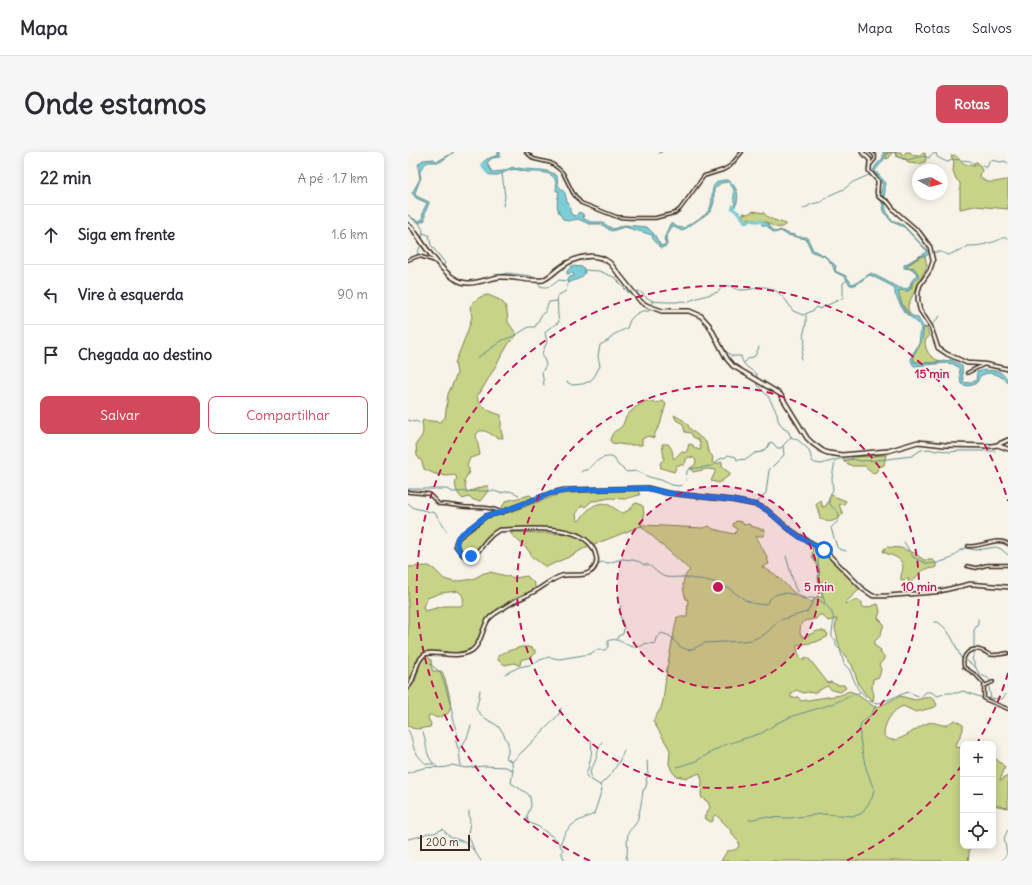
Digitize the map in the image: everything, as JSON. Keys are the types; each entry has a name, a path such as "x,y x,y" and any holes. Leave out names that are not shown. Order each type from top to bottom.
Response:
{"main road":[{"path":"408,225 413,229 437,262 454,278 471,284 501,277 543,280 570,262 585,257 601,257 610,263 641,302 662,311 689,311 701,316 709,325 727,359 733,366 780,394 809,440 818,448 828,453 842,455 888,451 918,442 945,445 997,445 1008,440"}],"street":[{"path":"526,152 534,159 551,164 559,169 563,173 573,194 581,203 615,216 637,218 655,218 675,213 683,205 704,176 723,170 730,166 742,152"},
{"path":"862,152 870,160 870,174 878,181 877,193 919,232 930,247 933,261 927,275 920,285 918,301 920,310 931,327 938,348 963,362 984,364 1008,369"},
{"path":"870,165 876,159 871,152"},
{"path":"408,260 419,256 437,262"},
{"path":"967,373 984,364"},
{"path":"997,445 1008,449"},
{"path":"408,687 413,680 419,661 423,655 430,653 455,655 470,652 476,645 489,619 506,606 557,577 585,574 594,569 596,555 589,542 578,535 556,530 499,530 486,541 474,555 465,556 459,551 456,544 459,536 484,517 502,512 551,493 573,490 648,488 668,493 731,500 757,505 768,511 793,532 824,550 864,590 873,596 932,592 970,584 1008,587"},
{"path":"408,492 429,494 439,504 451,504 466,507 488,507 502,512"},
{"path":"968,546 976,547 997,541 1002,541 1008,544"},
{"path":"966,566 976,568 987,565 1008,565"},
{"path":"985,685 976,675 964,667 963,660 965,655 972,650 980,650 991,655 1008,653"},
{"path":"985,685 993,682"},
{"path":"985,685 983,690 985,700 1008,710"}],"green space":[{"path":"892,152 889,158 886,159 886,153"},
{"path":"894,152 901,152 902,155 904,155 906,152 910,152 914,156 925,153 926,159 925,162 919,164 908,163 906,159 897,157"},
{"path":"954,155 963,163 968,165 975,166 973,164 977,162 982,170 980,176 986,181 993,182 1008,180 1008,209 975,206 960,209 960,183 956,179 953,171 954,162 951,156"},
{"path":"753,211 764,213 771,219 786,224 777,227 749,218 745,221 743,213 748,214"},
{"path":"923,255 925,256 927,266 908,305 910,314 903,306 898,291 907,291 912,287 912,282 919,277 914,268 905,267"},
{"path":"488,295 500,300 505,305 508,322 517,335 509,343 480,393 477,394 479,402 482,406 501,415 501,430 503,438 496,437 486,431 479,431 476,435 480,455 470,458 467,466 469,472 464,481 467,492 488,486 489,490 480,501 468,497 463,499 459,495 456,489 455,483 457,478 455,475 447,476 435,474 424,469 422,462 417,456 416,444 422,434 423,420 440,422 445,418 448,394 457,373 455,363 472,317 470,307 482,296"},
{"path":"924,327 927,328 929,336 925,341 927,351 933,358 940,361 932,363 914,362 913,355 920,344"},
{"path":"646,401 656,403 663,401 666,404 661,423 655,433 654,438 648,436 642,439 642,445 612,443 610,440 613,434 622,426 628,414"},
{"path":"674,415 683,420 690,429 706,442 708,451 713,457 712,462 716,464 722,462 722,467 731,474 719,483 711,481 716,470 707,469 693,472 690,468 695,465 696,461 694,458 689,457 686,459 684,465 677,465 674,472 661,468 660,463 664,459 662,444 668,444 672,450 674,459 682,451 684,453 687,451 689,444 693,445 694,448 701,449 699,440 693,437 691,433 685,432 683,424 676,420"},
{"path":"886,455 884,465 879,467 876,472 873,473 865,466 852,466 843,461 852,459 852,457"},
{"path":"616,490 638,491 640,495 625,499 610,498 592,501 585,507 582,505 576,514 577,520 579,521 589,509 597,504 601,503 611,506 623,513 637,503 643,506 644,517 641,526 593,545 584,537 575,533 507,528 495,533 478,551 469,556 464,554 459,548 461,537 487,518 510,512 560,494"},
{"path":"530,495 535,499 501,512 499,511 506,501"},
{"path":"831,495 846,501 844,504 839,505 843,514 838,519 826,521 820,518 816,504 820,500 822,507 826,506"},
{"path":"736,521 742,522 744,525 749,524 764,530 765,533 763,536 756,536 769,564 762,567 776,576 801,598 812,602 817,596 822,598 820,589 824,588 827,583 826,580 824,580 819,583 818,577 820,571 812,556 813,545 822,548 860,587 859,590 845,603 846,604 856,600 862,602 862,606 865,608 878,604 880,611 878,618 884,624 880,636 874,642 874,645 881,650 880,653 884,656 884,659 879,665 881,669 879,677 873,679 873,701 866,695 859,685 852,665 840,649 835,628 837,619 828,621 822,615 819,615 816,619 802,623 800,633 803,637 822,631 828,634 827,637 816,642 797,645 798,651 804,661 805,657 810,660 828,683 831,682 837,685 844,685 846,688 840,692 832,690 827,686 814,693 804,693 796,690 791,694 791,698 798,697 801,701 841,695 849,691 855,693 876,708 900,696 915,700 929,697 934,699 937,705 935,707 916,712 903,706 892,714 885,726 884,735 889,739 894,740 906,736 928,723 946,725 955,720 963,725 963,730 955,747 960,748 960,849 970,849 968,861 721,861 727,851 737,849 739,842 729,828 717,816 715,815 713,817 713,821 711,822 704,818 710,807 708,802 702,798 701,795 702,781 700,773 687,778 676,776 669,764 670,750 653,721 661,708 663,701 667,668 677,617 687,617 688,600 686,599 683,583 685,576 690,570 641,526 703,528 709,526 713,529 734,534 737,529 733,526"},
{"path":"510,533 572,534 582,538 590,545 571,556 546,567 532,557 529,551"},
{"path":"887,547 901,548 914,553 924,560 933,560 936,563 936,567 923,570 913,581 908,584 909,579 901,580 903,567 901,561 883,552"},
{"path":"429,566 444,579 454,582 473,579 484,573 490,572 515,578 527,576 534,583 536,590 508,606 491,618 474,649 457,655 425,652 418,661 416,673 408,686 408,567","holes":["458,591 462,594 463,598 461,606 444,606 425,611 423,607 427,598 441,593"]},
{"path":"521,647 529,647 535,650 534,655 521,660 520,665 514,663 505,665 498,660 498,656 500,654"},
{"path":"426,655 431,660 433,671 441,671 443,673 449,694 450,706 447,714 443,716 437,718 429,715 428,718 431,724 430,727 419,729 408,726 408,689 415,682 420,663"},
{"path":"996,759 1005,767 1000,780 1003,780 1004,777 1008,777 1008,808 996,806"}],"water":[{"path":"454,152 440,162 428,162 421,169 421,177 415,193 416,196 429,203 425,213 425,220 420,223 415,221 408,215 417,221 422,220 423,211 427,203 416,198 412,193 420,179 418,167 419,163 423,160 434,159 438,161"},
{"path":"498,152 500,152 500,157 492,158 487,163 492,172 503,171 513,167 516,169 543,170 553,173 557,176 558,185 565,193 572,215 576,216 579,212 583,214 584,219 591,222 601,222 613,229 624,225 647,227 654,234 661,246 666,244 664,239 670,224 684,228 700,218 682,231 672,226 666,238 667,244 666,246 661,248 653,239 652,235 625,227 611,231 601,224 589,224 578,219 568,221 563,219 560,215 557,202 559,191 556,191 555,180 549,174 527,172 515,169 501,174 491,175 487,173 482,163 487,159 498,155"},
{"path":"883,152 885,152 885,157 875,171 886,183 884,198 886,210 890,219 903,225 930,253 926,256 920,256 906,266 914,268 919,277 912,283 910,290 898,291 905,310 908,314 918,318 924,328 921,343 913,355 914,362 932,363 951,360 962,366 963,380 965,383 976,381 977,372 985,370 1000,372 1008,379 1008,383 998,375 987,373 979,377 979,380 975,384 967,386 961,384 959,368 953,364 947,363 914,366 911,361 912,355 919,344 921,328 918,323 904,312 892,286 870,275 856,285 850,285 845,277 835,272 832,264 824,256 812,252 806,239 787,235 781,231 774,233 767,226 761,224 768,223 771,229 776,232 780,230 798,237 807,237 813,250 825,256 836,266 835,271 846,276 852,284 871,273 898,287 909,288 911,282 917,274 912,269 904,268 904,265 927,251 904,227 892,222 884,211 880,194 883,185 873,171 876,165 883,158"},
{"path":"728,180 734,186 738,194 735,206 732,209 735,204 734,191 728,182 721,183 714,189 714,202 711,211 702,217 707,213 711,206 712,190 716,183"},
{"path":"572,266 583,267 585,272 580,278 569,283 567,281 574,275 572,273 567,274 567,271"}],"waterway":[{"path":"886,154 891,152"},
{"path":"895,152 898,157 906,160 922,156 929,158 931,155 936,153 937,157 947,162 951,159 970,161 975,165 983,166 985,168 990,160 1001,162 1004,161 1008,163"},
{"path":"484,163 483,167 487,172"},
{"path":"502,173 505,197 503,206"},
{"path":"803,209 812,204 821,202 853,182 869,175"},
{"path":"733,206 733,209 740,214 745,222 751,220 761,221 765,224"},
{"path":"419,223 423,230 422,240"},
{"path":"423,233 429,235 431,245 445,263 443,267"},
{"path":"934,252 941,252 949,255 961,251 968,246 980,245 1008,238"},
{"path":"408,259 417,255 421,244"},
{"path":"584,270 599,271 616,278 629,293 639,291 652,301 687,302 718,292 724,286 729,286 738,290 766,287 780,294 793,311 803,315 817,307 819,309 843,298 843,283 848,280"},
{"path":"497,276 507,273 531,276 536,279"},
{"path":"446,274 457,284"},
{"path":"537,282 540,286 548,287 559,280 567,281"},
{"path":"544,385 542,372 546,365 542,353 547,342 545,333 548,329 559,322 557,296 566,291 568,281"},
{"path":"567,382 572,385 583,384 590,381 600,366 598,356 600,345 609,340 613,335 627,328 630,320 636,314 642,311 649,311 652,305 652,300"},
{"path":"477,358 503,340 514,336 529,327 535,327 542,314 545,312 549,302 557,301"},
{"path":"801,359 805,340 803,337 806,315"},
{"path":"933,324 940,316"},
{"path":"923,329 929,327"},
{"path":"744,363 748,359 755,356 759,347"},
{"path":"727,352 732,356 741,356 744,364 754,372 758,379"},
{"path":"757,382 757,385 768,396 783,428 788,431 791,437 798,440 809,450 812,461 815,463 821,464 839,459 861,461 912,456 921,450 929,449 950,452 995,451"},
{"path":"408,420 419,423"},
{"path":"581,472 588,470 593,464 603,458 611,457 614,458 618,465 627,472 637,471 649,477 678,486 682,485 686,481 687,471 689,469 712,466 720,459 728,455 736,457 737,460 747,459 755,453 762,452 768,447 770,442 777,448 781,448 791,437"},
{"path":"757,503 766,493 769,470 784,455 783,446"},
{"path":"835,461 832,478 833,490 829,501 839,514 839,518 831,528 837,547 846,551"},
{"path":"408,489 446,489 453,492 494,491 500,493 510,491 519,495"},
{"path":"408,503 414,508 435,513 447,532"},
{"path":"904,542 913,557 927,564 950,559 965,548 976,550 996,547 1008,555"},
{"path":"819,553 818,564 820,585 825,603"},
{"path":"786,556 795,588 799,594"},
{"path":"598,563 608,563 622,559 633,560 649,566 662,576 715,582 753,603 766,604 770,599 781,593 792,594 807,599 813,598 820,600 831,610 834,619 832,637 836,640 836,646 840,649 844,664 849,669 858,689 871,702 879,703 908,692 921,697 926,692 931,692 938,696 946,693 957,693 963,691 983,698"},
{"path":"505,674 519,667 534,664 549,657 559,659 590,654 596,650 605,650 608,647 608,641 618,640 635,647 646,643 655,643 656,638 662,633 670,636 679,646 688,650 705,643 752,640 765,634 780,620 807,612 814,600"},
{"path":"617,639 618,636 623,634 624,630 620,616 621,606"},
{"path":"974,648 974,630 978,624 978,619"},
{"path":"934,622 938,622 946,630 952,638 962,658"},
{"path":"974,650 974,655 972,658 976,668 980,674 988,678 991,682"},
{"path":"965,659 976,668"},
{"path":"430,664 440,672 445,685 452,711 452,718 457,732 456,742 461,766"},
{"path":"990,684 989,688 991,698"},
{"path":"480,690 476,709 483,717 498,726 502,731 508,743 508,753 506,758 512,762"},
{"path":"677,767 696,761 724,745 762,733 777,723 793,716 829,705 860,692"},
{"path":"985,698 1002,699 1008,692"},
{"path":"749,820 762,817 789,818 822,814 855,816 862,813 872,798 874,790 863,755 860,739 860,727 861,723 870,716 877,704"},
{"path":"512,762 551,723 559,714 561,708"},
{"path":"460,748 467,738 471,726"},
{"path":"408,730 414,749 418,755 426,764 433,764"},
{"path":"423,732 428,755 437,767"},
{"path":"560,845 565,833 572,825 594,814 602,789 600,785 588,778 586,775 590,761 592,745 591,740"},
{"path":"592,780 590,770 593,767 602,742"},
{"path":"600,785 611,774 624,751"},
{"path":"627,861 628,834 637,821 643,790 645,789 647,783 647,761"},
{"path":"512,763 513,770 511,783 528,794 530,797 531,806 527,816 528,822 539,827 556,839 563,850 562,854 565,861"},
{"path":"408,773 424,768 446,767 452,765 466,768 484,766 506,767 512,770"},
{"path":"469,811 470,822 468,834 474,850"},
{"path":"408,839 422,836 427,833 434,833 443,829 451,837 469,846 481,861"},
{"path":"1002,861 1007,854 1004,840 1008,830"}],"route":[{"path":"471,556 465,556 459,551 456,541 467,529 486,516 499,513 551,493 564,490 626,488 648,488 668,493 731,500 757,505 772,514 801,538 821,547 824,550"}]}
